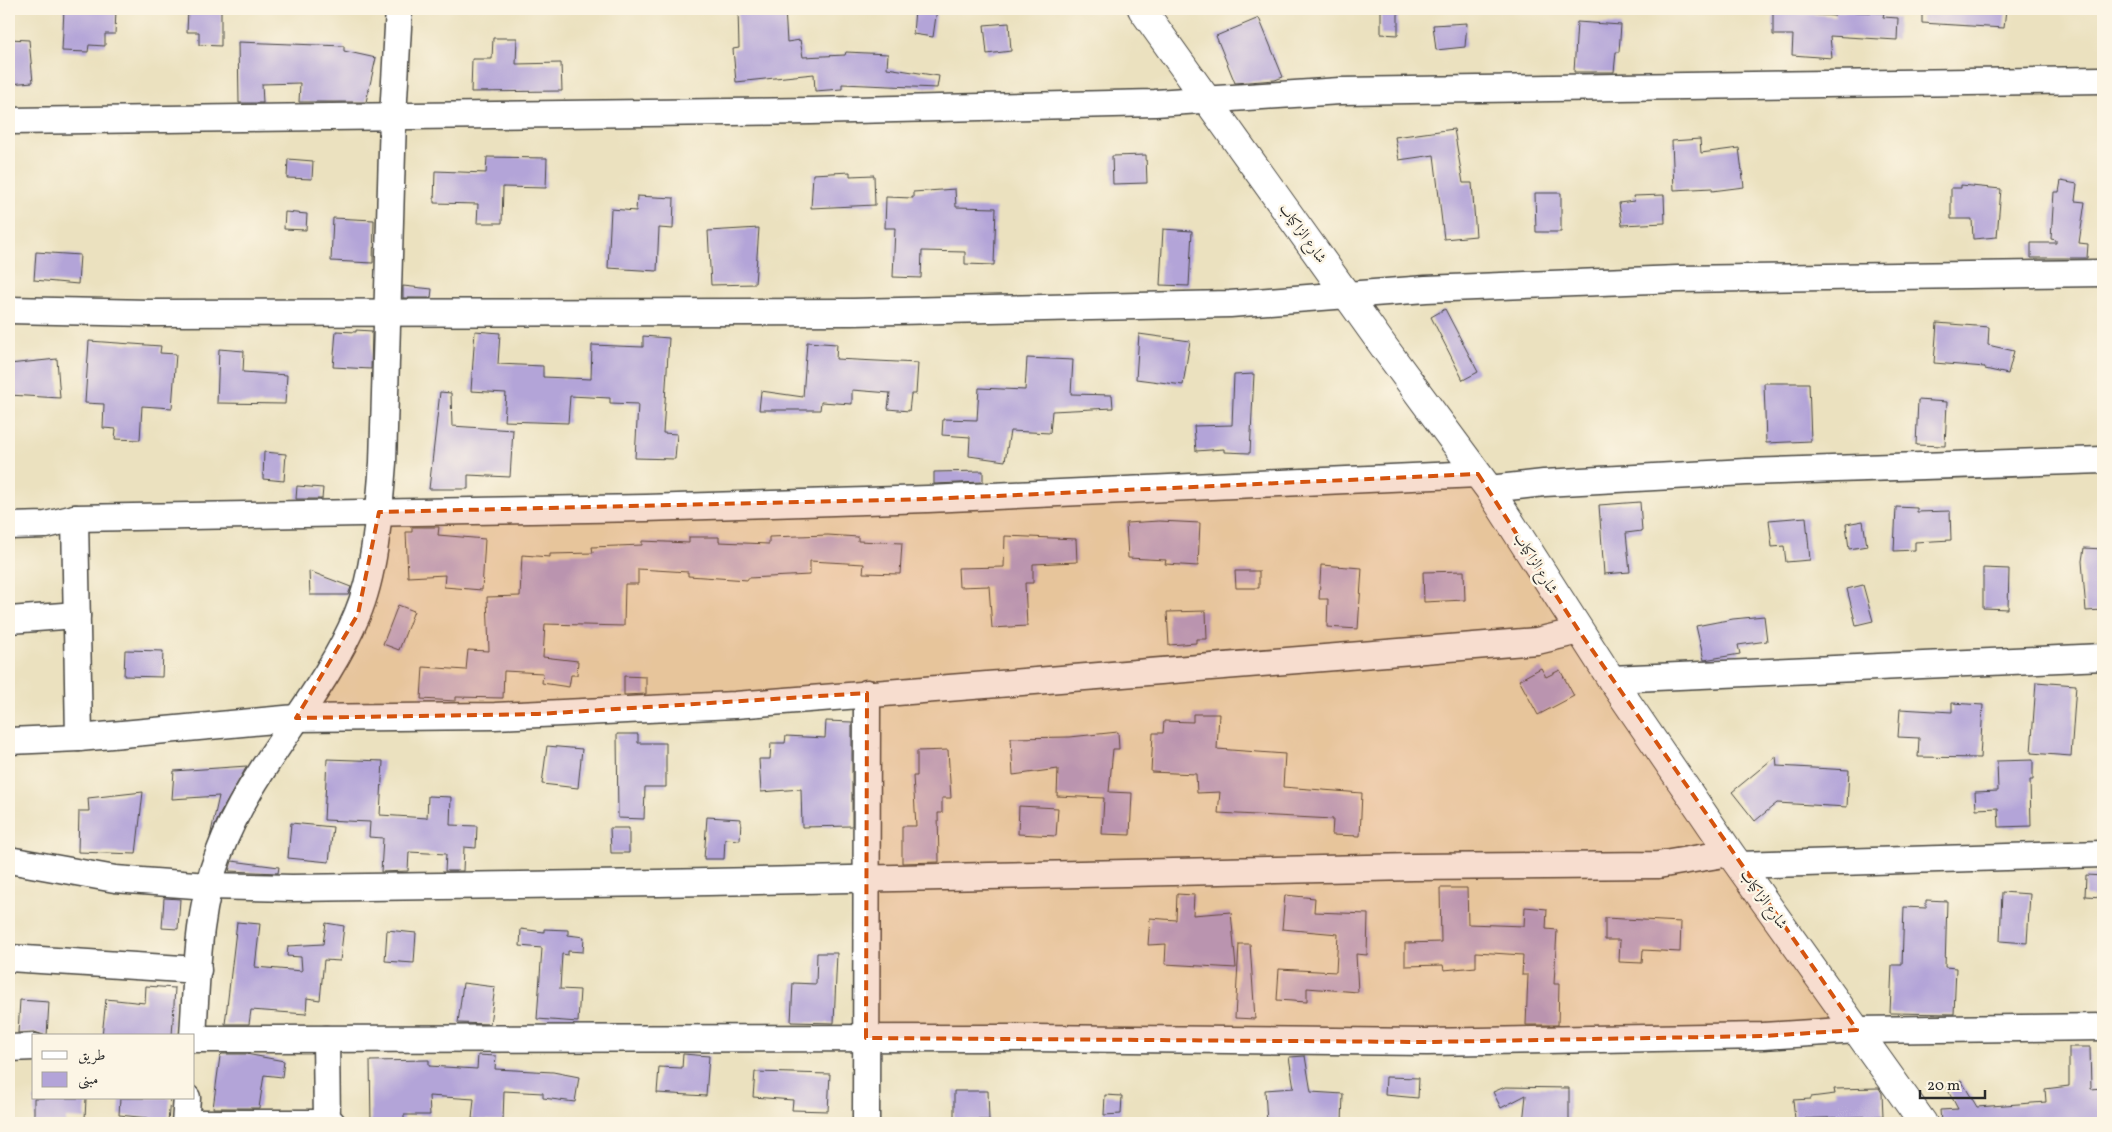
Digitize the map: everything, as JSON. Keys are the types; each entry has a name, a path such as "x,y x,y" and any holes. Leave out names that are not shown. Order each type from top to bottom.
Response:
{"street":[{"path":"193,1034 198,970 208,886 219,852 245,799 339,652 358,614 368,582 379,512 383,463 392,117 399,9"},
{"name":"شارع الزاكياب","path":"1142,9 1204,98 1483,481 1611,679 1735,859 1923,1123"},
{"path":"9,121 392,117 1136,104 1204,98 1340,91 2103,80"},
{"path":"9,310 388,313 853,312 1230,304 1348,295 1678,279 2103,273"},
{"path":"9,526 46,525 75,518 646,508 1483,481 1544,483 1746,472 2103,460"},
{"path":"75,518 79,738"},
{"path":"9,620 77,615"},
{"path":"9,741 79,738 296,718 538,714 735,705 1537,641 1579,631"},
{"path":"1611,679 2103,657"},
{"path":"866,1123 867,693"},
{"path":"9,860 115,879 208,886 423,886 1413,867 1658,865 1735,859 2103,854"},
{"path":"9,958 198,970"},
{"path":"195,1038 866,1038 1428,1042 1743,1036 1857,1030 2103,1027"},
{"path":"326,1039 327,1123"},
{"path":"9,1048 32,1047"},
{"path":"187,1100 185,1123 332,1123"}],"highlighted area":[{"path":"1478,474 1579,631 1857,1030 1763,1036 1427,1042 866,1038 867,693 538,714 296,718 358,614 379,512 928,499"}],"building":[{"path":"64,9 116,9 115,34 105,34 105,46 89,45 88,52 62,51"},
{"path":"188,9 221,9 221,46 199,45 199,32 187,32"},
{"path":"738,9 785,9 787,42 800,40 803,57 845,55 846,52 888,54 887,68 939,76 937,88 842,84 842,89 815,91 814,74 736,82 733,49 739,48"},
{"path":"915,9 937,9 933,37 913,34"},
{"path":"1381,9 1398,9 1398,35 1381,34"},
{"path":"1773,9 1790,9 1790,13 1835,16 1834,11 1884,13 1883,17 1898,18 1897,40 1830,36 1832,58 1792,55 1793,35 1773,35"},
{"path":"1922,9 2006,9 2004,28 1922,23"},
{"path":"1259,18 1283,77 1275,80 1235,83 1216,36"},
{"path":"1577,22 1621,25 1619,52 1616,52 1614,72 1574,72"},
{"path":"1009,23 1011,51 987,54 984,25"},
{"path":"1467,23 1465,47 1436,50 1433,25"},
{"path":"493,38 517,38 516,64 561,63 562,91 471,92 472,59 492,59"},
{"path":"9,39 29,40 33,82 9,84"},
{"path":"238,42 344,46 344,51 376,58 366,102 299,102 300,83 262,84 263,103 239,103"},
{"path":"1454,129 1463,183 1472,183 1476,236 1444,239 1434,155 1399,160 1395,137"},
{"path":"1700,139 1701,153 1739,148 1744,187 1712,191 1712,188 1674,190 1672,141"},
{"path":"1146,155 1147,183 1113,184 1112,156"},
{"path":"487,157 547,158 546,188 503,187 502,223 477,223 478,204 434,203 435,171 486,173"},
{"path":"288,159 313,161 312,179 287,178"},
{"path":"850,172 850,176 874,175 875,205 811,208 813,174"},
{"path":"2061,181 2077,184 2075,201 2085,202 2079,243 2088,244 2087,258 2031,258 2031,243 2056,243 2056,240 2051,239 2054,192 2059,192"},
{"path":"1961,185 2001,189 1997,237 1973,239 1972,219 1951,219 1951,188 1961,188"},
{"path":"955,189 956,207 996,208 994,265 965,264 965,252 922,251 921,278 893,277 895,228 885,228 886,197 913,198 913,192"},
{"path":"1535,193 1561,193 1561,232 1536,232"},
{"path":"1664,195 1665,223 1622,225 1619,203 1634,201 1633,196"},
{"path":"637,196 674,198 673,229 659,228 657,271 608,268 611,209 636,211"},
{"path":"285,212 307,214 306,230 284,229"},
{"path":"333,218 374,220 373,263 331,261"},
{"path":"759,228 755,284 711,285 708,231"},
{"path":"1163,229 1192,231 1189,286 1160,285"},
{"path":"36,252 80,255 78,284 34,280"},
{"path":"403,286 432,289 431,298 403,298"},
{"path":"1445,309 1478,372 1463,380 1431,317"},
{"path":"1937,323 1989,327 1988,345 2014,351 2008,374 1985,369 1985,367 1934,363"},
{"path":"356,330 372,331 371,369 333,367 336,331 356,332"},
{"path":"475,331 500,333 498,364 543,366 543,377 591,379 592,345 643,347 643,336 669,338 663,433 677,434 675,459 635,458 638,404 610,403 610,398 570,396 568,423 504,421 506,393 471,391"},
{"path":"1139,334 1190,341 1183,385 1136,379"},
{"path":"89,341 161,346 160,353 176,354 172,408 142,406 140,440 115,439 116,429 103,428 104,404 85,403"},
{"path":"807,342 837,344 836,359 918,363 916,394 911,394 909,411 888,409 890,393 852,390 852,404 821,402 820,410 759,410 761,391 803,397"},
{"path":"219,349 244,351 243,372 287,375 285,404 217,403"},
{"path":"1027,358 1073,360 1071,394 1112,395 1113,408 1052,411 1050,433 1010,431 1005,461 969,456 970,437 942,435 943,419 977,420 979,388 1025,390"},
{"path":"57,359 60,398 9,395 9,364"},
{"path":"1254,374 1250,453 1224,452 1224,449 1196,451 1194,426 1232,425 1234,375"},
{"path":"1764,383 1809,383 1811,441 1766,443"},
{"path":"440,392 451,393 452,426 513,430 510,477 468,475 468,489 429,489"},
{"path":"1918,400 1947,402 1945,446 1916,445"},
{"path":"264,452 286,454 284,481 263,479"},
{"path":"983,471 983,482 934,484 934,472"},
{"path":"297,486 323,488 322,499 296,499"},
{"path":"1640,502 1642,531 1626,533 1630,572 1604,574 1599,505"},
{"path":"1896,507 1917,508 1917,512 1950,511 1951,540 1915,542 1915,550 1894,551"},
{"path":"1806,517 1810,560 1786,562 1784,546 1772,547 1769,520"},
{"path":"1159,521 1200,523 1198,566 1165,564 1166,560 1128,558 1126,523"},
{"path":"1863,521 1867,546 1849,549 1846,524"},
{"path":"412,527 439,527 438,535 485,539 482,590 444,587 445,575 408,577 406,532 412,532"},
{"path":"828,535 858,537 858,541 902,543 900,574 863,573 864,564 810,561 810,575 748,578 748,580 688,576 688,572 638,569 638,584 625,584 624,626 545,624 543,657 578,661 577,675 571,675 569,687 542,683 543,673 504,671 503,698 456,697 456,701 421,699 423,667 466,670 468,650 489,651 487,597 520,596 522,555 550,557 550,554 593,553 592,547 642,545 642,541 689,543 689,537 719,537 719,542 769,544 769,537"},
{"path":"1005,536 1076,539 1077,562 1033,564 1033,583 1025,583 1027,626 992,628 989,586 959,587 958,568 1004,567"},
{"path":"2084,548 2103,549 2103,610 2086,611 2082,561"},
{"path":"1321,565 1362,568 1358,629 1327,627 1328,599 1319,599"},
{"path":"1983,568 2009,569 2008,609 1983,608"},
{"path":"309,571 351,587 348,595 310,595"},
{"path":"1235,571 1259,571 1259,588 1236,588"},
{"path":"1464,571 1465,600 1424,602 1423,572"},
{"path":"1863,585 1873,621 1856,625 1847,589"},
{"path":"398,605 414,611 399,650 383,644"},
{"path":"1206,611 1207,639 1196,639 1196,643 1169,645 1167,612"},
{"path":"1764,616 1767,641 1738,645 1740,654 1704,660 1696,626 1733,619"},
{"path":"125,650 163,651 162,677 124,676"},
{"path":"1541,668 1546,677 1560,670 1574,696 1538,715 1519,680"},
{"path":"624,676 646,677 646,694 624,695"},
{"path":"2036,682 2076,685 2071,756 2031,753"},
{"path":"1952,703 1983,705 1980,758 1918,757 1919,738 1898,737 1900,709 1952,712"},
{"path":"1193,714 1219,714 1217,749 1285,754 1283,787 1362,793 1360,836 1332,835 1333,819 1218,813 1220,792 1197,793 1196,774 1151,772 1153,733 1163,733 1164,721 1193,722"},
{"path":"826,721 852,722 852,826 802,827 801,789 761,792 759,759 770,759 771,743 785,743 786,736 825,738"},
{"path":"1118,732 1119,749 1113,749 1109,792 1132,793 1130,835 1102,834 1104,798 1057,796 1058,769 1013,775 1011,738 1070,737"},
{"path":"617,734 638,734 638,743 666,743 666,787 645,787 644,819 618,818"},
{"path":"547,746 582,749 578,788 542,784"},
{"path":"948,750 951,798 942,798 942,813 938,813 939,862 902,863 902,826 916,826 913,776 917,776 917,751"},
{"path":"1776,756 1777,766 1849,770 1847,807 1777,803 1755,821 1732,792"},
{"path":"327,759 383,761 380,815 427,818 428,796 451,797 450,825 477,826 476,848 464,847 463,871 445,871 446,854 409,852 408,871 381,872 383,838 369,837 370,822 324,820"},
{"path":"2033,760 2033,780 2030,780 2031,826 1999,827 1998,808 1976,809 1975,792 1998,791 1997,761"},
{"path":"247,766 220,814 210,837 219,796 172,799 174,771"},
{"path":"143,792 136,854 78,852 79,811 89,811 88,798"},
{"path":"1019,806 1058,808 1056,836 1018,834"},
{"path":"707,817 741,819 740,840 725,839 724,859 704,859"},
{"path":"291,823 333,827 329,862 288,858"},
{"path":"610,828 629,828 629,853 611,853"},
{"path":"232,861 279,867 278,873 229,871"},
{"path":"2086,875 2103,876 2103,897 2085,896"},
{"path":"1440,888 1467,888 1468,924 1524,926 1525,907 1547,909 1546,929 1557,930 1554,984 1559,984 1558,1025 1526,1025 1528,975 1522,975 1523,955 1476,952 1476,967 1444,970 1443,965 1405,966 1405,943 1441,942"},
{"path":"2002,892 2030,894 2027,943 2000,941"},
{"path":"1177,894 1194,895 1193,915 1231,912 1236,968 1165,964 1166,944 1148,945 1150,918 1176,920"},
{"path":"1285,895 1315,898 1314,912 1368,914 1367,955 1356,954 1358,992 1307,988 1307,1002 1277,1000 1279,969 1336,972 1338,934 1282,929"},
{"path":"164,898 180,899 178,929 162,928"},
{"path":"1926,900 1947,901 1945,967 1956,968 1954,1014 1890,1013 1892,965 1902,965 1904,907 1926,908"},
{"path":"1605,918 1681,922 1680,952 1643,950 1642,963 1619,962 1620,940 1605,940"},
{"path":"237,922 260,924 255,967 302,971 301,957 287,956 288,946 323,944 326,923 344,926 340,961 324,960 320,1000 307,998 306,1014 251,1010 249,1024 225,1024"},
{"path":"521,929 544,932 544,929 568,930 568,935 584,937 583,952 568,951 568,955 562,954 560,989 580,990 578,1022 537,1019 542,948 520,946"},
{"path":"387,930 416,933 414,963 385,961"},
{"path":"1239,944 1250,944 1255,1019 1235,1018"},
{"path":"817,953 837,953 834,1023 791,1022 793,983 816,984"},
{"path":"463,983 495,987 490,1024 458,1023"},
{"path":"146,986 175,988 172,1034 102,1034 106,999 145,1003"},
{"path":"20,1000 49,1002 47,1034 34,1032 18,1033"},
{"path":"2069,1047 2090,1047 2091,1089 2103,1088 2103,1123 1941,1123 1940,1110 1958,1109 1947,1088 1961,1080 1977,1107 2046,1102 2045,1089 2069,1086"},
{"path":"222,1054 246,1054 284,1061 282,1077 264,1075 259,1108 213,1108 220,1056"},
{"path":"683,1054 709,1056 706,1096 657,1093 659,1067 682,1068"},
{"path":"478,1055 496,1056 495,1069 553,1072 579,1077 575,1102 543,1098 543,1093 504,1091 503,1121 472,1119 474,1099 429,1096 430,1115 404,1115 404,1123 371,1123 370,1061 429,1060 429,1066 477,1069"},
{"path":"1305,1056 1311,1092 1343,1094 1342,1123 1267,1123 1265,1090 1294,1088 1289,1057"},
{"path":"755,1072 830,1074 828,1111 792,1110 793,1100 753,1097"},
{"path":"1386,1077 1419,1078 1418,1098 1385,1095"},
{"path":"1505,1087 1569,1088 1569,1123 1523,1123 1526,1095 1501,1108 1493,1092"},
{"path":"1879,1088 1882,1093 1883,1116 1795,1119 1793,1100 1811,1099 1811,1097 1835,1094 1834,1089"},
{"path":"954,1091 988,1091 989,1120 954,1120"},
{"path":"1105,1095 1122,1096 1121,1114 1104,1115"},
{"path":"34,1100 86,1100 85,1119 66,1118 66,1123 34,1123"},
{"path":"120,1100 170,1100 168,1123 148,1123 148,1118 119,1115"}]}
